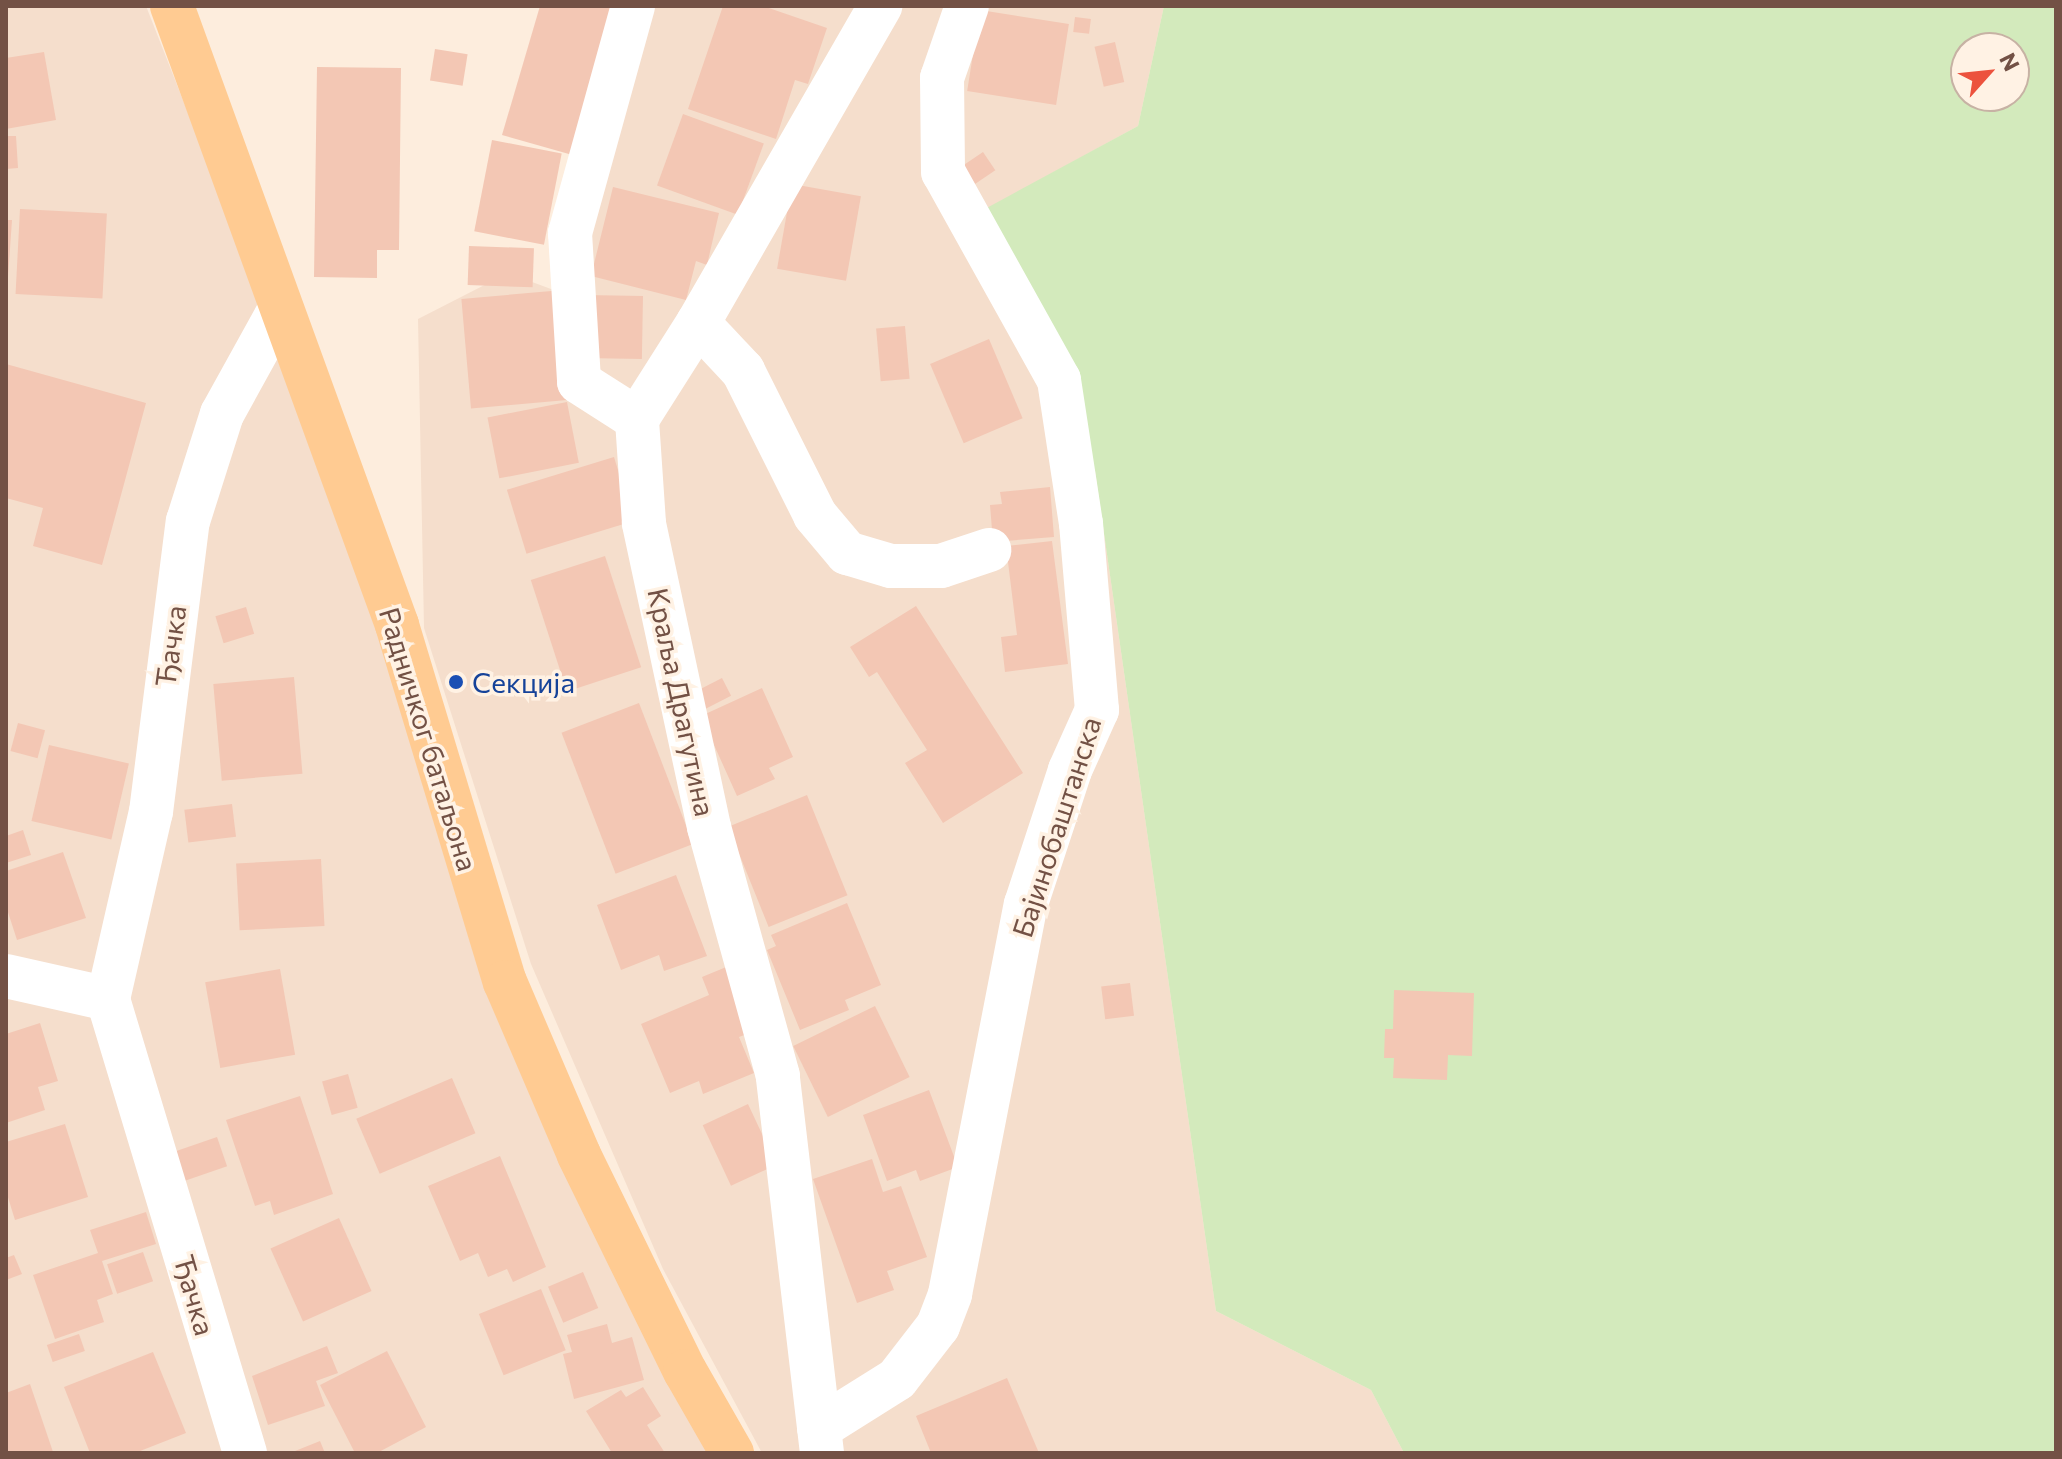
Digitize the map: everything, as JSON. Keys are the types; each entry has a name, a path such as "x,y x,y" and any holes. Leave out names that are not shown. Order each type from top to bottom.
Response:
{"main road":[{"name":"Радничког батаљона","path":"172,6 397,625 505,982 579,1155 685,1371 732,1453"}],"street":[{"path":"633,6 570,233 579,382 637,419 698,323 880,6"},
{"name":"Бајинобаштанска","path":"820,1440 897,1379 938,1326 950,1294 1026,904 1070,770 1097,710 1081,524 1059,380 943,172 942,78 967,6"},
{"name":"Ђачка","path":"245,1453 108,999 151,812 188,521 222,414 280,309"},
{"path":"698,323 743,371 815,515 847,553 891,566 941,566 989,550"},
{"name":"Краља Драгутина","path":"637,419 650,553 709,827 778,1076 820,1440"},
{"path":"6,976 108,999"}],"shaded area":[{"path":"6,6 146,6 245,258 263,324 718,1453 6,1453"},
{"path":"638,6 1164,6 1138,126 983,211 1095,471 1216,1311 1371,1390 1404,1453 762,1453 663,1269 531,964 424,628 418,319 508,273 559,292"}],"green space":[{"path":"1164,6 2056,6 2056,1453 1404,1453 1371,1390 1216,1311 1095,471 983,210 1138,126"}],"building":[{"path":"540,6 620,6 576,156 502,135"},
{"path":"723,6 763,6 827,28 808,84 795,80 776,139 688,109"},
{"path":"980,10 1069,24 1056,105 967,91"},
{"path":"1075,17 1091,19 1089,34 1073,32"},
{"path":"1115,42 1124,82 1104,87 1095,47"},
{"path":"435,49 468,54 463,86 430,81"},
{"path":"44,52 56,120 6,129 6,58"},
{"path":"317,67 401,68 399,250 377,250 377,278 314,277"},
{"path":"683,114 764,143 738,215 657,185"},
{"path":"6,136 16,136 18,168 6,169"},
{"path":"492,140 562,154 544,245 474,231"},
{"path":"983,152 995,170 971,186 959,168"},
{"path":"792,184 861,196 846,281 777,269"},
{"path":"613,187 719,213 707,265 696,261 686,300 591,276"},
{"path":"20,209 107,214 102,298 16,294"},
{"path":"6,220 12,220 8,277 6,277"},
{"path":"469,246 534,248 533,287 468,285"},
{"path":"563,290 573,400 471,408 461,299"},
{"path":"585,295 643,296 642,359 584,358"},
{"path":"905,326 910,379 881,381 876,329"},
{"path":"989,339 1023,418 964,443 930,364"},
{"path":"6,364 146,403 102,565 33,546 43,508 6,498"},
{"path":"567,402 579,463 499,478 487,417"},
{"path":"614,457 634,521 526,554 507,490"},
{"path":"1050,487 1054,537 993,542 990,505 1002,504 1000,492"},
{"path":"1052,541 1068,664 1005,672 1001,637 1017,635 1006,546"},
{"path":"605,556 641,667 567,691 531,580"},
{"path":"916,606 1023,773 943,823 905,763 927,750 877,672 869,677 850,647"},
{"path":"246,607 254,634 224,643 215,616"},
{"path":"294,677 302,774 222,781 213,684"},
{"path":"722,678 731,696 701,711 692,693"},
{"path":"762,688 793,757 769,768 775,779 737,796 701,716"},
{"path":"639,703 693,844 616,874 562,733"},
{"path":"18,723 45,730 38,758 10,751"},
{"path":"49,745 129,763 111,839 31,821"},
{"path":"807,795 847,895 769,927 728,827"},
{"path":"232,804 236,837 188,843 184,810"},
{"path":"23,830 31,855 6,863 6,836"},
{"path":"63,852 86,918 17,940 6,906 6,871"},
{"path":"321,859 325,926 240,930 236,863"},
{"path":"676,875 707,956 664,971 659,955 621,970 597,905"},
{"path":"847,903 881,985 845,1000 849,1010 800,1030 767,950 776,946 771,935"},
{"path":"736,963 762,1028 739,1037 754,1073 703,1094 699,1081 670,1093 641,1024 709,995 702,977"},
{"path":"280,969 295,1055 220,1068 205,982"},
{"path":"1130,983 1134,1016 1105,1019 1101,987"},
{"path":"1394,990 1474,993 1472,1056 1448,1055 1447,1080 1393,1078 1394,1058 1384,1058 1385,1029 1393,1029"},
{"path":"875,1006 910,1077 828,1117 793,1046"},
{"path":"40,1023 58,1081 38,1087 45,1110 6,1123 6,1034"},
{"path":"348,1074 358,1108 332,1115 322,1081"},
{"path":"452,1078 475,1133 380,1174 356,1119"},
{"path":"929,1090 958,1167 920,1181 916,1170 887,1181 863,1115"},
{"path":"300,1096 333,1194 274,1215 270,1201 255,1206 226,1120"},
{"path":"748,1104 776,1165 731,1186 703,1125"},
{"path":"65,1124 88,1197 15,1220 6,1191 6,1142"},
{"path":"217,1137 227,1166 184,1181 174,1152"},
{"path":"500,1156 546,1267 513,1282 507,1269 488,1277 478,1253 460,1261 428,1186"},
{"path":"872,1159 883,1192 901,1186 927,1257 887,1271 894,1290 857,1303 813,1179"},
{"path":"146,1212 156,1244 102,1261 113,1294 97,1300 104,1322 55,1339 33,1275 98,1253 90,1230"},
{"path":"339,1218 372,1291 303,1322 270,1249"},
{"path":"143,1252 153,1281 117,1294 107,1264"},
{"path":"14,1255 22,1274 6,1280 6,1258"},
{"path":"583,1272 598,1308 563,1323 548,1287"},
{"path":"541,1289 566,1350 504,1375 479,1314"},
{"path":"607,1324 612,1343 632,1337 644,1380 574,1399 563,1354 572,1352 567,1335"},
{"path":"79,1334 85,1351 53,1362 47,1345"},
{"path":"327,1346 338,1373 316,1381 325,1406 268,1425 252,1376"},
{"path":"387,1351 426,1427 377,1453 355,1453 320,1385"},
{"path":"153,1352 186,1433 135,1453 90,1453 64,1387"},
{"path":"1007,1378 1039,1453 931,1453 916,1416"},
{"path":"30,1384 53,1452 6,1453 6,1393"},
{"path":"643,1387 661,1416 647,1425 665,1453 612,1453 586,1411 621,1390 626,1397"},
{"path":"320,1441 325,1453 290,1453"}],"place":[{"name":"Секција","path":"456,682"}]}
